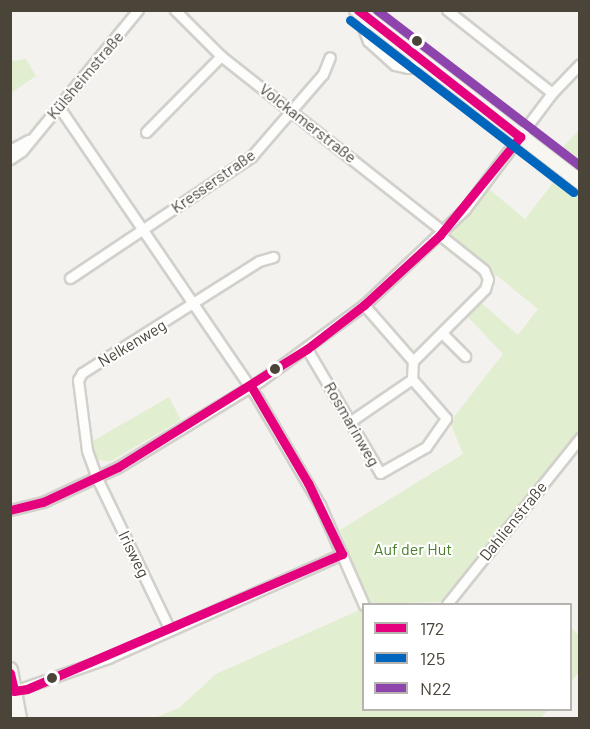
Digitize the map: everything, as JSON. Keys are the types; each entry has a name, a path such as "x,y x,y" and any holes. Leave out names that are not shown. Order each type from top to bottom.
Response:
{"street":[{"name":"Külsheimstraße","path":"10,159 59,107 138,10"},
{"name":"Volckamerstraße","path":"175,10 221,56 293,112 484,270 488,279 485,289 442,333"},
{"path":"447,10 552,93"},
{"path":"362,14 579,182"},
{"path":"362,14 363,28 368,41 395,65 408,68 422,59"},
{"path":"146,132 221,56"},
{"name":"Kresserstraße","path":"69,278 251,157 293,112 323,74 330,57"},
{"path":"10,510 44,502 97,478 251,387 307,350 364,305 442,234 520,137 552,93 579,64"},
{"path":"59,107 196,303 251,387 308,483 362,603"},
{"name":"Külsheimstraße","path":"10,150 30,139"},
{"name":"Nelkenweg","path":"97,478 81,416 78,387 82,373 196,303 259,261 273,257"},
{"path":"364,305 413,361"},
{"path":"351,421 412,379 413,361 442,333 465,356"},
{"name":"Rosmarinweg","path":"307,350 380,472 426,447 446,418 412,379"},
{"name":"Dahlienstraße","path":"448,603 579,438"},
{"name":"Irisweg","path":"97,478 170,630"},
{"path":"14,691 79,669 342,554"},
{"path":"10,670 19,718"}],"green space":[{"path":"26,59 36,76 11,93 11,61"},
{"name":"Auf der Hut","path":"579,130 579,435 440,602 369,603 340,530 463,454 450,422 503,354 466,315 479,301 518,335 538,309 449,237 488,188 525,219 563,170 552,159"},
{"path":"169,397 181,420 111,461 98,460 91,442"},
{"path":"362,609 362,711 547,711 541,718 154,718 179,708 216,674"},
{"path":"572,629 579,635 580,671 572,681"}],"transit line":[{"name":"172","path":"358,10 520,137"},
{"name":"N22","path":"377,10 580,166"},
{"name":"125","path":"350,20 573,192"},
{"name":"172","path":"10,510 43,502 118,467 307,349 364,305 440,235 520,137"},
{"name":"172","path":"251,386 308,483 342,554"},
{"name":"172","path":"10,673 14,691 27,689 342,554"}]}
